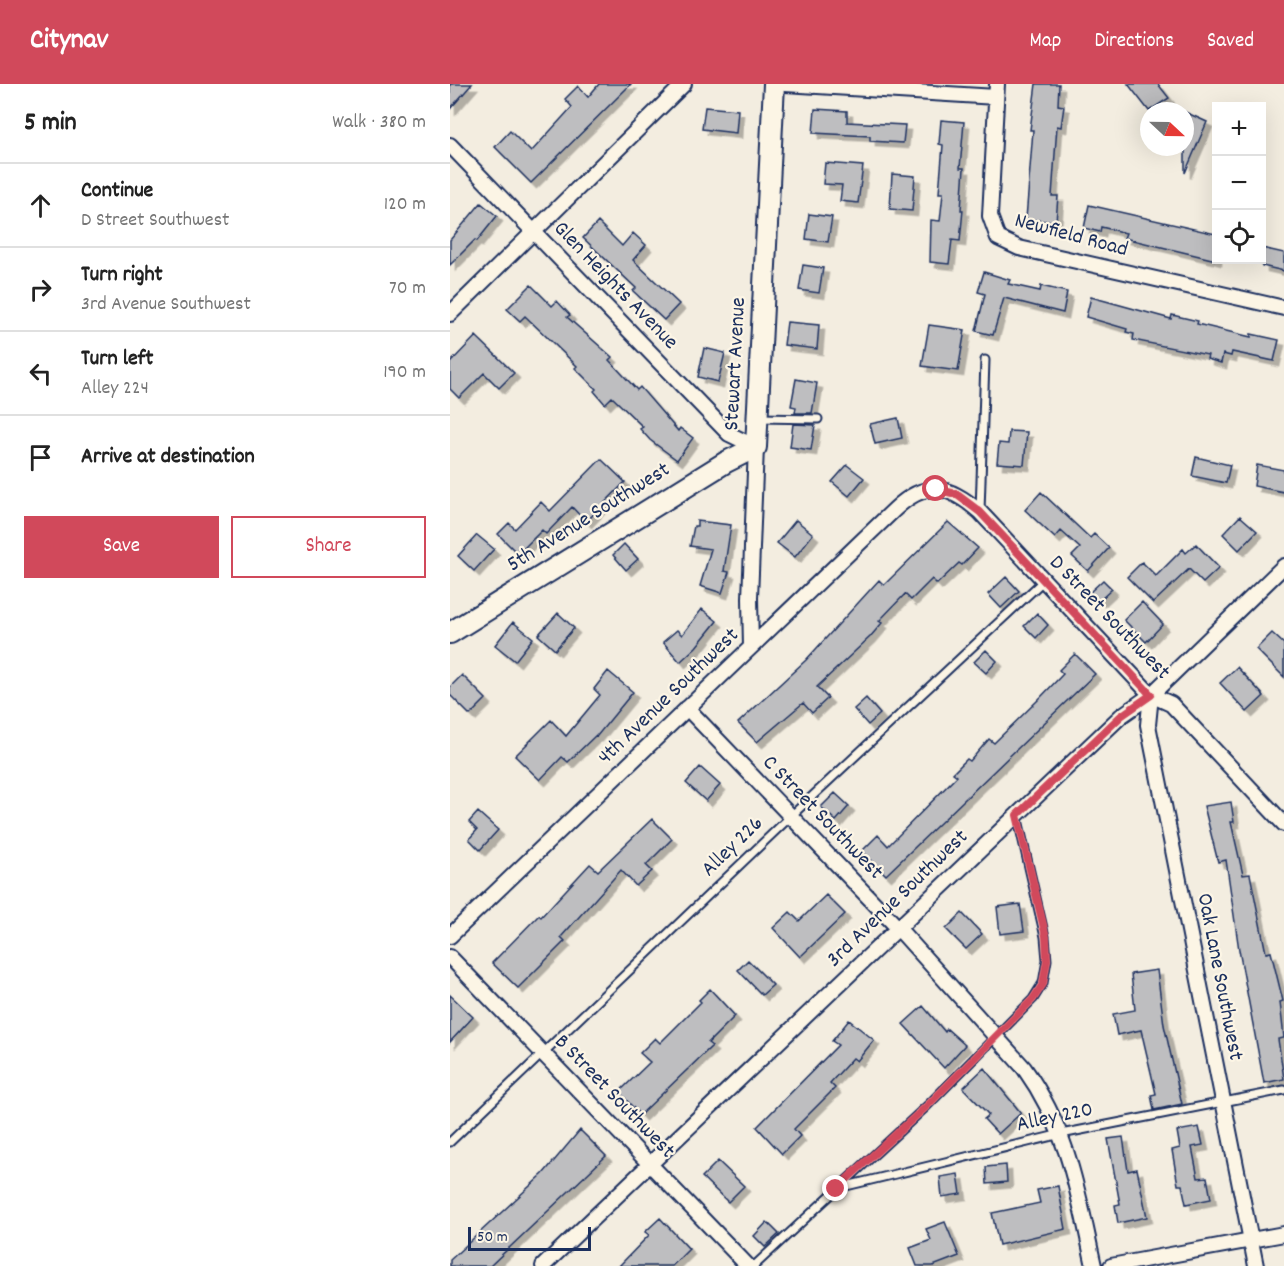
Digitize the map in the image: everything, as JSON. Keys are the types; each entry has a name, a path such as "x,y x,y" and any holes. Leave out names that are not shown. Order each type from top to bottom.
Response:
{"street":[{"path":"450,314 684,84"},
{"name":"Stewart Avenue","path":"751,647 750,598 757,418 774,84"},
{"path":"785,84 996,91"},
{"name":"Newfield Road","path":"996,91 990,216 998,238 1007,244 1284,308"},
{"name":"Glen Heights Avenue","path":"450,145 729,434 756,447"},
{"name":"5th Avenue Southwest","path":"450,633 726,462 756,447"},
{"name":"D Street Southwest","path":"919,490 948,490 965,499 980,512 1151,695 1171,705 1284,824"},
{"name":"4th Avenue Southwest","path":"450,936 901,504 919,490"},
{"name":"3rd Avenue Southwest","path":"543,1266 1121,716 1151,695 1284,566"},
{"name":"Oak Lane Southwest","path":"1151,695 1148,725 1256,1266"},
{"name":"C Street Southwest","path":"687,708 898,928 996,1035 1042,1093 1070,1157 1094,1266"},
{"name":"B Street Southwest","path":"450,957 748,1266"},
{"path":"1111,1266 1284,1234"}],"lane":[{"path":"980,512 986,360"},
{"path":"757,418 818,419"},
{"name":"Alley 226","path":"450,1142 790,817 1043,581"},
{"path":"754,1266 928,1105 1033,999 1043,984 1047,960 1046,937 1017,815"},
{"name":"Alley 220","path":"836,1189 1061,1134 1284,1090"}],"building":[{"path":"450,84 472,84 450,109"},
{"path":"599,84 631,84 531,183 495,147 510,131 531,152 572,107 565,99 578,86 588,97"},
{"path":"1036,84 1059,84 1058,105 1064,106 1061,127 1057,126 1052,196 1058,196 1056,222 1026,219 1033,130 1030,130"},
{"path":"1128,84 1158,84 1169,98 1163,102 1142,102"},
{"path":"705,107 738,110 736,133 702,129"},
{"path":"815,109 847,111 847,122 905,125 903,143 870,141 870,136 813,133"},
{"path":"1194,116 1207,122 1194,152"},
{"path":"941,120 964,122 960,168 964,168 960,241 952,240 949,264 930,262 931,220 940,221 943,193 939,193 943,145 939,144"},
{"path":"1185,156 1192,156 1185,173"},
{"path":"825,163 863,166 858,203 840,201 842,185 823,184"},
{"path":"892,174 915,176 912,211 890,209"},
{"path":"481,203 497,216 477,241 475,240 450,265 450,240"},
{"path":"1089,205 1212,233 1212,259 1124,238 1126,233 1101,227 1100,232 1084,228"},
{"path":"809,214 832,217 828,242 806,239"},
{"path":"598,222 622,246 633,233 646,245 633,260 679,304 664,320 633,291 636,288 583,238"},
{"path":"1266,249 1284,253 1284,271 1262,266 1266,264"},
{"path":"803,265 823,268 819,293 799,290"},
{"path":"984,272 1010,280 1008,284 1040,291 1041,286 1067,292 1063,313 1004,298 993,335 976,331 985,294 978,292"},
{"path":"531,285 552,306 557,301 570,315 567,317 612,357 609,360 637,390 640,387 678,431 680,428 693,438 677,460 650,440 640,429 643,427 612,397 605,404 594,391 596,389 575,368 577,366 525,316 520,321 507,309"},
{"path":"1091,297 1171,319 1172,315 1198,321 1197,324 1251,337 1251,334 1279,340 1274,361 1232,352 1231,356 1223,354 1221,363 1207,359 1208,355 1133,340 1134,334 1126,332 1127,329 1086,317"},
{"path":"787,322 819,325 817,349 784,345"},
{"path":"929,325 965,330 958,371 922,366"},
{"path":"476,336 514,373 499,388 484,373 459,398 450,389 450,363"},
{"path":"704,348 725,353 718,382 698,377"},
{"path":"796,379 817,383 812,413 795,413 796,407 791,406"},
{"path":"898,418 902,438 875,444 870,424"},
{"path":"793,424 815,425 811,450 790,447"},
{"path":"1009,431 1027,432 1024,465 997,463 999,443 1008,444"},
{"path":"1196,457 1230,465 1226,483 1192,476"},
{"path":"601,459 625,482 586,522 572,507 546,534 542,530 518,554 498,534 509,523 515,529 541,502 550,511"},
{"path":"847,465 864,478 849,496 832,482"},
{"path":"1257,465 1284,470 1284,492 1254,486"},
{"path":"1041,492 1090,538 1094,534 1109,548 1088,571 1072,556 1080,548 1061,531 1055,538 1025,510"},
{"path":"1240,516 1257,531 1239,550 1223,534"},
{"path":"796,520 813,534 795,557 777,543"},
{"path":"697,521 731,525 724,571 729,572 722,593 700,586 711,549 690,546"},
{"path":"948,522 978,548 962,565 959,563 937,584 932,579 911,600 905,594 879,621 882,623 870,637 817,687 828,698 812,713 803,703 757,742 738,723 806,660 879,580 884,585"},
{"path":"477,535 494,549 474,571 458,556"},
{"path":"624,544 638,559 626,570 613,555"},
{"path":"1196,544 1219,568 1203,583 1189,569 1153,603 1127,577 1142,562 1156,576 1183,549 1186,553"},
{"path":"1006,577 1019,591 1001,608 988,594"},
{"path":"1103,580 1112,589 1099,601 1090,592"},
{"path":"1142,602 1163,624 1146,642 1124,620"},
{"path":"702,609 717,621 696,647 680,662 663,642 677,630 682,635"},
{"path":"558,613 574,628 555,650 538,635"},
{"path":"1037,613 1048,625 1036,638 1024,626"},
{"path":"513,622 533,638 515,661 495,645"},
{"path":"1272,633 1284,644 1284,677 1256,649"},
{"path":"986,650 997,661 986,673 974,662"},
{"path":"1075,654 1095,674 886,875 862,851 878,835 888,846 957,776 953,773 967,759 970,761 989,739 994,743 1038,700 1063,674 1059,670"},
{"path":"1237,667 1264,696 1247,712 1220,683"},
{"path":"608,671 633,692 597,736 568,762 562,757 540,780 515,756 551,720 566,736 600,695 594,689"},
{"path":"462,675 486,699 470,715 450,695 450,687"},
{"path":"866,698 880,714 868,725 854,709"},
{"path":"700,767 720,785 706,801 686,783"},
{"path":"835,793 849,806 836,821 821,807"},
{"path":"1231,802 1234,822 1231,822 1243,875 1250,874 1266,953 1271,952 1283,1001 1280,1002 1284,1038 1278,1039 1284,1079 1264,1083 1239,950 1226,860 1218,862 1204,806"},
{"path":"478,812 498,830 480,850 469,839 477,830 469,822"},
{"path":"652,819 672,839 646,865 652,871 636,886 621,870 561,937 565,941 518,988 492,963 539,915 541,917 590,864 598,871"},
{"path":"826,895 845,914 800,957 773,928 790,912 799,921"},
{"path":"1020,904 1024,931 1000,934 997,907"},
{"path":"962,913 982,934 966,949 946,929"},
{"path":"748,960 773,985 762,995 738,970"},
{"path":"1157,970 1164,1025 1182,1104 1154,1110 1151,1095 1156,1094 1141,1030 1117,1035 1113,1014 1135,1010 1131,974"},
{"path":"710,989 735,1016 708,1043 712,1046 640,1115 619,1092 650,1062 640,1053 655,1038 660,1043 701,1002 699,1000"},
{"path":"450,995 473,1017 450,1042"},
{"path":"923,1006 945,1032 947,1029 965,1045 944,1068 903,1024"},
{"path":"849,1020 874,1040 857,1061 853,1058 830,1083 835,1088 794,1129 800,1136 782,1154 757,1127 838,1045 832,1041"},
{"path":"984,1068 1021,1113 998,1134 984,1119 989,1115 963,1088"},
{"path":"1199,1127 1203,1145 1192,1147 1198,1178 1207,1177 1211,1199 1186,1204 1182,1185 1178,1185 1172,1150 1180,1148 1177,1131"},
{"path":"580,1130 606,1156 490,1266 450,1266 450,1260 543,1174"},
{"path":"1123,1137 1128,1171 1137,1169 1147,1217 1118,1223 1115,1205 1120,1204 1108,1139"},
{"path":"718,1161 744,1186 728,1202 702,1177"},
{"path":"1006,1165 1007,1182 987,1184 986,1167"},
{"path":"958,1174 961,1194 942,1197 940,1177"},
{"path":"1058,1186 1066,1229 999,1245 992,1213 1040,1203 1037,1190"},
{"path":"660,1218 689,1249 672,1266 619,1266 649,1235 645,1232"},
{"path":"767,1222 779,1234 765,1247 754,1236"},
{"path":"945,1222 959,1256 933,1266 917,1266 910,1248 931,1240 926,1229"}],"route":[{"path":"836,1189 928,1105 1033,999 1043,984 1047,960 1046,937 1017,815 1121,716 1151,695 980,512 956,494 948,490 936,489"}]}
